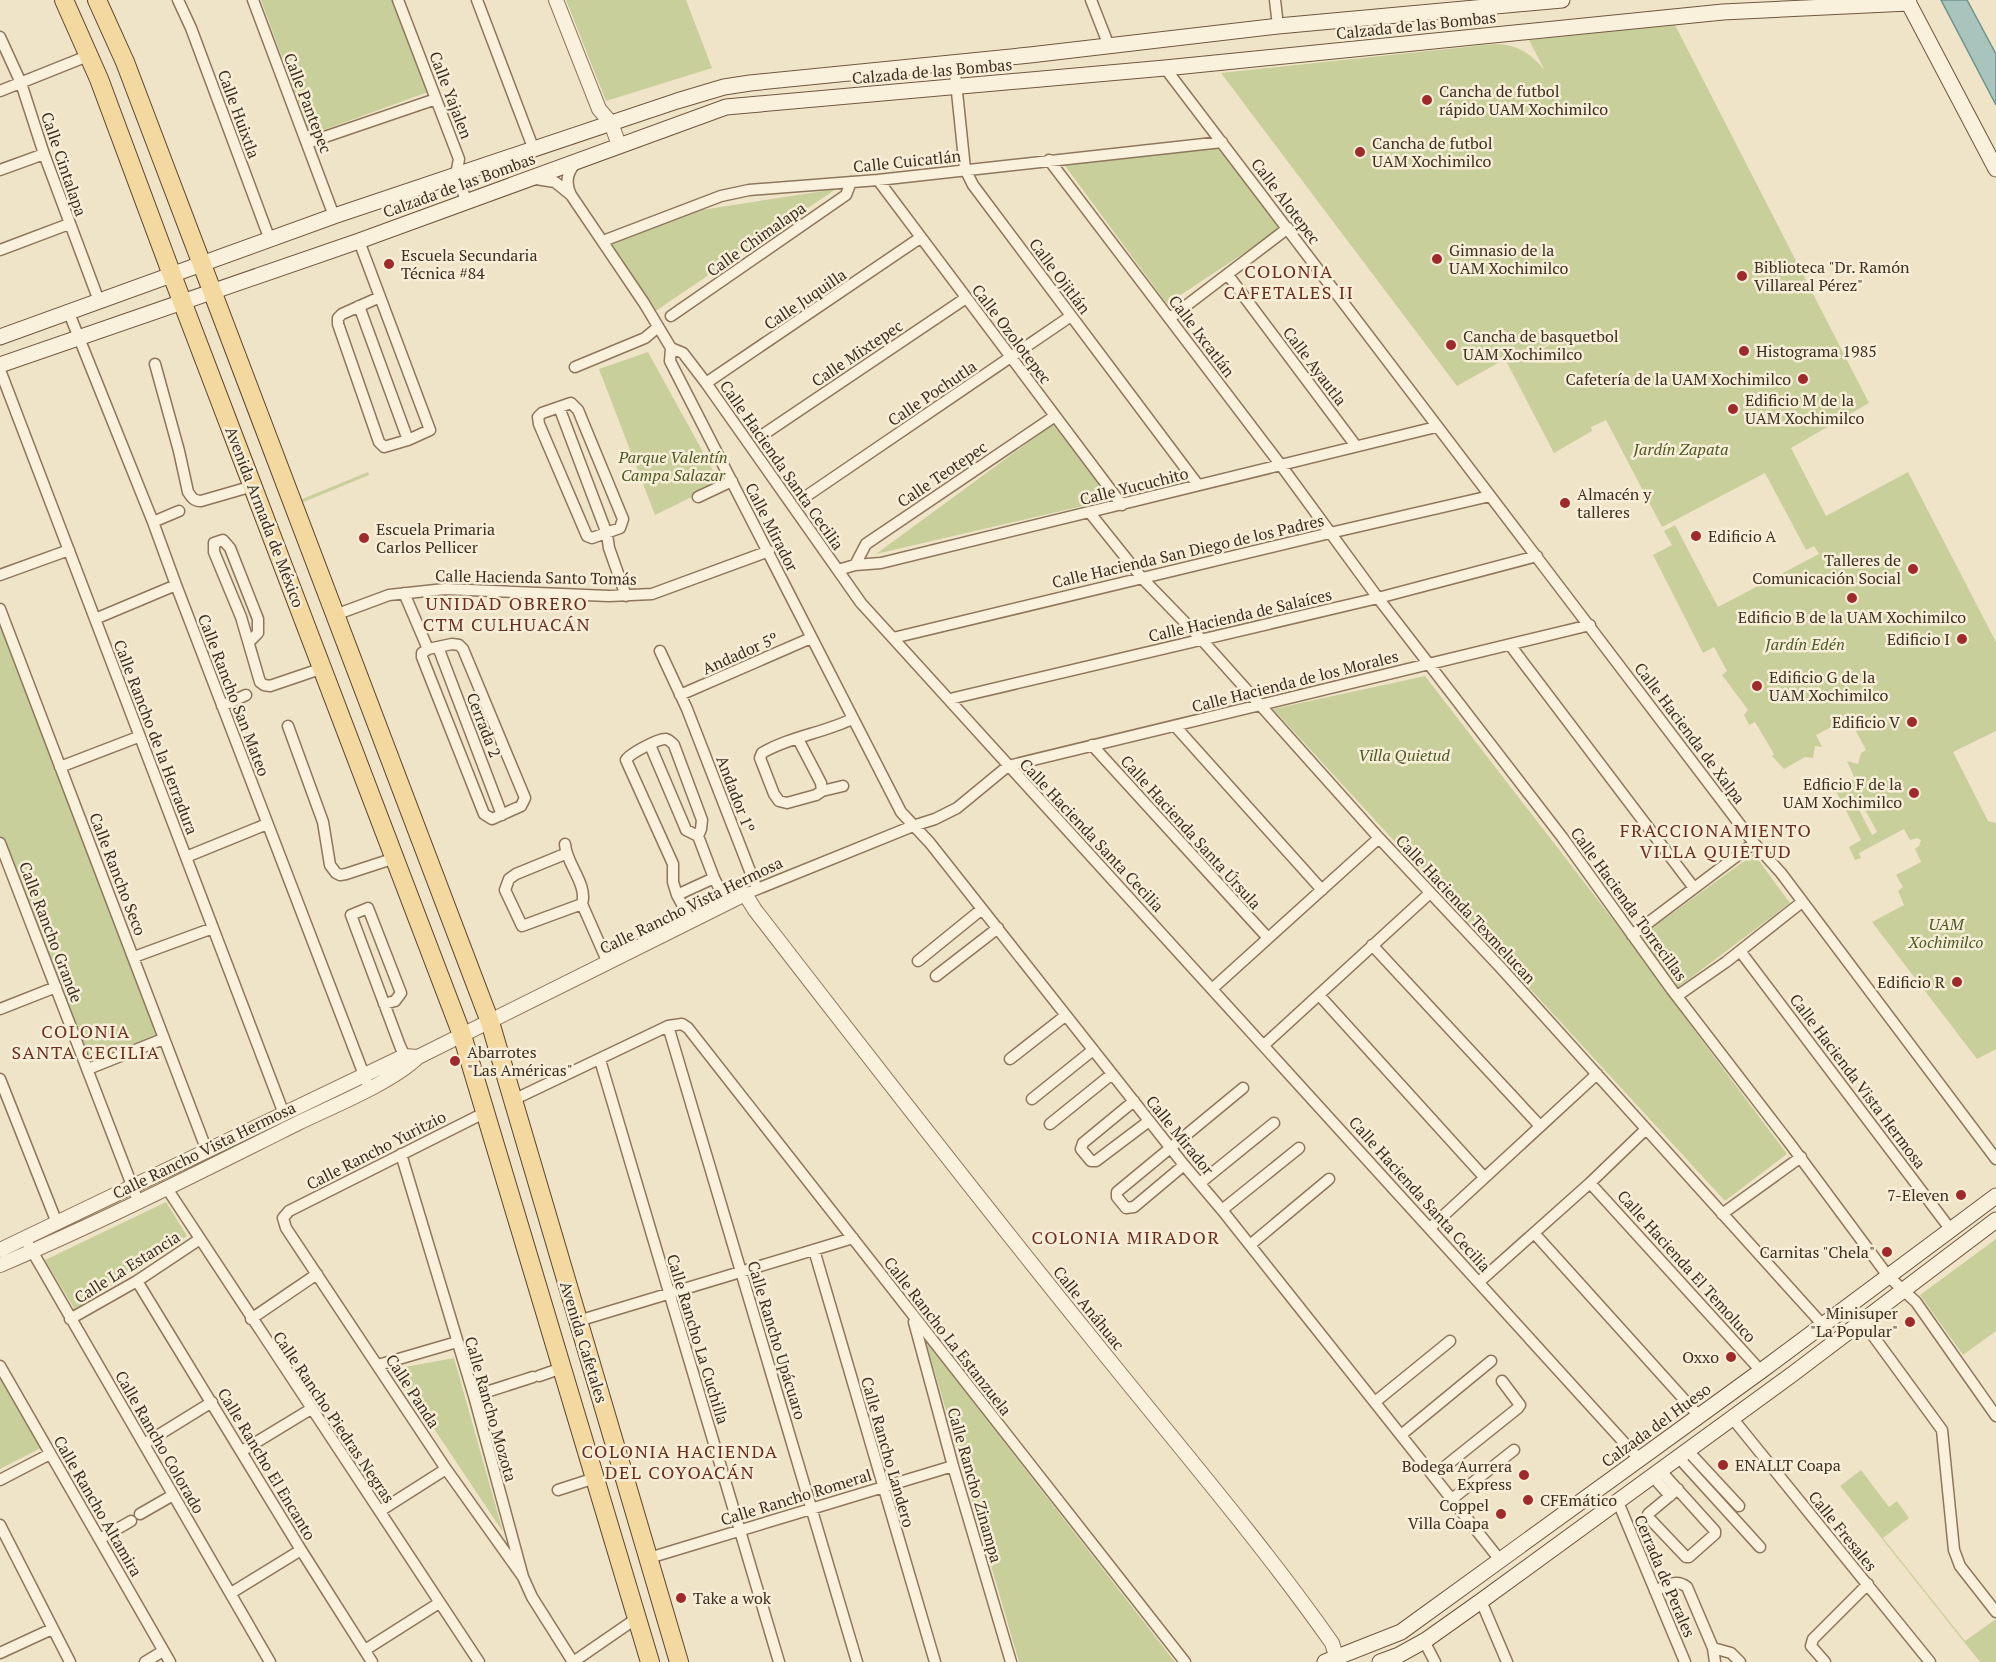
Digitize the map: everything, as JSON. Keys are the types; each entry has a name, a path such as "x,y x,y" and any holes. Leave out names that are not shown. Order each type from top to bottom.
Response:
{"main road":[{"name":"Avenida Armada de México","path":"64,0 90,55 462,1035"},
{"name":"Avenida Armada de México","path":"96,0 125,62 490,1022"},
{"name":"Calzada de las Bombas","path":"0,337 334,216 724,87 1278,27 1562,0"},
{"name":"Calzada de las Bombas","path":"0,365 359,241 726,107 1165,68 1719,6 1908,2"},
{"path":"1908,2 1996,169"},
{"path":"677,101 685,121"},
{"name":"Avenida Cafetales","path":"490,1022 679,1662"},
{"name":"Avenida Cafetales","path":"462,1035 650,1662"},
{"name":"Calzada del Hueso","path":"1333,1661 1401,1632 1761,1371 1996,1196"},
{"path":"1380,1662 1399,1655 1424,1641 1481,1601 1733,1419 1904,1292 1996,1220"}],"street":[{"name":"Calle Huixtla","path":"178,0 191,28 270,240"},
{"name":"Calle Pantepec","path":"253,0 334,216"},
{"name":"Calle Yajalen","path":"398,0 459,159 456,175 467,202"},
{"path":"477,0 534,150"},
{"path":"556,0 599,109 611,123 619,145"},
{"path":"1091,0 1109,46"},
{"path":"1275,0 1278,27"},
{"name":"Calle Cintalapa","path":"0,37 21,83 69,224 99,301"},
{"path":"0,91 90,55"},
{"name":"Calle Ojitlán","path":"954,63 965,169 973,185 1198,485"},
{"name":"Calle Alotepec","path":"1165,68 1490,496"},
{"path":"307,143 436,99"},
{"name":"Calle Cuicatlán","path":"603,241 721,196 749,190 878,180 1222,142"},
{"path":"0,170 44,154"},
{"name":"Calle Ixcatlán","path":"1049,160 1280,464 1329,533"},
{"path":"571,195 568,189 568,178 571,168 577,161"},
{"name":"Calle Hacienda Santa Cecilia","path":"530,178 555,182 571,195 671,348 683,353 706,383 861,603 1640,1459"},
{"name":"Calle Ozolotepec","path":"878,180 1122,505"},
{"name":"Calle Chimalapa","path":"671,316 846,195 851,182"},
{"path":"0,250 69,224"},
{"path":"1170,318 1288,228"},
{"name":"Calle Juquilla","path":"706,383 920,238"},
{"path":"359,241 430,430 384,447 379,442 338,324 338,318 342,314 380,297"},
{"name":"Calle Ayautla","path":"1228,274 1356,446"},
{"name":"Calle Mixtepec","path":"764,434 966,298"},
{"path":"359,306 408,440"},
{"name":"Calle Rancho San Mateo","path":"69,313 153,522 367,1082"},
{"name":"Calle Pochutla","path":"808,495 1071,316"},
{"path":"575,367 645,338 658,327"},
{"name":"Calle Mirador","path":"671,348 670,361 901,812 930,843 1065,1016 1500,1560"},
{"path":"155,364 180,451 188,492 195,501 253,486"},
{"name":"Calle Rancho de la Herradura","path":"0,370 138,737 284,1114"},
{"path":"572,403 576,405 623,519 620,528 607,534 592,538 587,536 538,424 538,417 542,413 572,403"},
{"path":"559,407 607,534 609,548 626,596"},
{"name":"Calle Teotepec","path":"855,565 866,544 1055,416"},
{"name":"Calle Yucuchito","path":"838,570 855,565 881,563 1436,427"},
{"path":"698,497 732,482"},
{"name":"Calle Hacienda San Diego de los Padres","path":"893,638 1490,496"},
{"name":"Calle Hacienda de Xalpa","path":"1490,496 1754,843 1781,873 1996,1159"},
{"path":"153,522 179,511"},
{"name":"Calle Hacienda Texmelucan","path":"1090,513 1142,578 1202,640 1379,838 1501,968 1822,1324"},
{"name":"Calle Hacienda Torrecillas","path":"1329,533 1557,830 1677,996 1801,1157 1888,1276 1916,1302 1996,1416"},
{"path":"249,642 258,633 258,619 230,548 223,540 214,543 214,552 249,642 258,678 264,685 270,686 323,668"},
{"path":"0,575 69,550"},
{"name":"Calle Hacienda Santo Tomás","path":"335,615 389,595 445,589 626,596 652,594 769,551"},
{"name":"Calle Hacienda de Salaíces","path":"950,699 1378,598 1537,556"},
{"path":"95,619 176,585"},
{"path":"404,593 430,651 484,814 492,819 522,806 525,798 463,649 456,644 430,651"},
{"name":"Calle Rancho Seco","path":"0,609 207,1151"},
{"name":"Calle Hacienda de los Morales","path":"1008,766 1590,625"},
{"name":"Andador 5º","path":"680,695 812,638"},
{"path":"1510,645 1694,888"},
{"name":"Cerrada 2","path":"430,651 502,815"},
{"name":"Andador 1º","path":"660,651 687,709 751,892"},
{"path":"222,706 246,695"},
{"path":"843,786 822,790 816,795 787,803 779,801 760,758 762,753 852,719"},
{"path":"288,726 322,822 330,865 336,873 346,874 395,858"},
{"path":"1175,726 1322,890"},
{"path":"60,767 138,737"},
{"path":"691,921 677,895 673,882 673,864 626,760 630,754 663,738 674,745 702,820 698,836"},
{"path":"798,739 821,783 822,790"},
{"path":"650,745 686,830 698,836 714,878 727,903"},
{"name":"Calle Hacienda Santa Úrsula","path":"1092,745 1268,938"},
{"name":"Calle Rancho Vista Hermosa","path":"0,1265 250,1147 410,1060 727,903 913,826 936,819 957,808 1008,766"},
{"path":"186,857 267,824"},
{"path":"1212,989 1379,838"},
{"name":"Calle Rancho Grande","path":"0,843 138,1201"},
{"path":"1632,935 1754,843"},
{"path":"582,904 522,926 505,890 508,879 565,849 582,890 584,898 582,904 608,963"},
{"path":"677,895 714,878"},
{"name":"Calle Anáhuac","path":"751,892 755,910 853,1037 1056,1294 1202,1473 1323,1630 1332,1643 1333,1661"},
{"path":"1264,1045 1430,893"},
{"path":"1677,996 1740,951 1802,902"},
{"path":"384,1004 395,1001 401,993 368,908 351,915 384,1004 410,1060"},
{"path":"918,961 982,909"},
{"path":"134,957 213,928"},
{"path":"936,976 998,928"},
{"path":"1372,945 1540,1126"},
{"name":"Calle Hacienda Vista Hermosa","path":"1740,951 1951,1230"},
{"path":"0,1009 56,987"},
{"path":"1319,995 1484,1178"},
{"path":"1010,1059 1065,1016"},
{"name":"Calle Rancho La Estanzuela","path":"668,1026 682,1024 688,1028 1185,1662"},
{"path":"513,1100 668,1026"},
{"name":"Calle Rancho Upácuaro","path":"668,1026 856,1662"},
{"path":"88,1069 163,1039"},
{"path":"1032,1100 1093,1050"},
{"name":"Calle Rancho La Cuchilla","path":"600,1060 779,1662"},
{"path":"1050,1124 1112,1074"},
{"path":"1430,1228 1597,1074"},
{"path":"0,1078 57,1223"},
{"name":"Calle Rancho Vista Hermosa","path":"0,1250 284,1114 367,1082"},
{"path":"1184,1165 1134,1207 1126,1208 1117,1197 1117,1192 1243,1088"},
{"path":"1134,1101 1083,1143 1081,1149 1091,1161 1096,1161 1149,1121"},
{"name":"Calle Rancho Yuritzio","path":"283,1218 289,1211 486,1112"},
{"path":"1200,1183 1274,1123"},
{"path":"1479,1282 1590,1183 1645,1130"},
{"path":"244,1133 250,1147"},
{"path":"1222,1210 1299,1148"},
{"name":"Calle Rancho Mozota","path":"401,1154 474,1396 523,1577 532,1597 573,1662"},
{"path":"1722,1214 1801,1157"},
{"path":"1250,1245 1329,1179"},
{"name":"Calle Hacienda El Temoluco","path":"1590,1183 1761,1371"},
{"name":"Calle Rancho Piedras Negras","path":"166,1187 479,1662"},
{"name":"Calle Panda","path":"283,1218 283,1223 446,1469 523,1577"},
{"path":"1534,1233 1699,1416"},
{"name":"Calle Rancho Colorado","path":"24,1238 270,1662"},
{"path":"578,1320 853,1238"},
{"name":"Calle La Estancia","path":"70,1319 137,1281 200,1239"},
{"name":"Calle Rancho Landero","path":"814,1250 935,1662"},
{"path":"251,1319 317,1274"},
{"name":"Calle Rancho El Encanto","path":"137,1281 372,1662"},
{"name":"Calle Rancho Zinampa","path":"912,1316 953,1466 1011,1662"},
{"path":"1863,1322 1942,1430 1954,1550 1960,1566 1996,1612"},
{"path":"1375,1402 1450,1341"},
{"path":"378,1365 456,1342"},
{"path":"1401,1435 1491,1361"},
{"name":"Calle Rancho Altamira","path":"0,1366 170,1662"},
{"path":"474,1396 562,1368"},
{"path":"1433,1476 1518,1408 1520,1405 1518,1401 1502,1381"},
{"path":"144,1444 212,1402"},
{"path":"242,1451 312,1409"},
{"name":"Calle Fresales","path":"1733,1419 1930,1662"},
{"path":"1452,1499 1514,1450"},
{"path":"0,1480 50,1454"},
{"path":"1684,1454 1739,1506"},
{"path":"1684,1454 1760,1547"},
{"name":"Calle Rancho Romeral","path":"649,1558 953,1466"},
{"path":"380,1511 446,1469"},
{"path":"1657,1474 1715,1531 1715,1534 1689,1557 1686,1557 1648,1517 1648,1514 1674,1492"},
{"path":"558,1490 595,1478"},
{"path":"100,1539 173,1495"},
{"name":"Cerrada de Perales","path":"1618,1502 1685,1662"},
{"path":"0,1525 70,1662"},
{"path":"231,1593 301,1550"},
{"path":"1655,1591 1673,1583 1685,1585 1713,1648 1715,1662"},
{"path":"1825,1662 1811,1646 1813,1639 1868,1584"},
{"path":"1481,1601 1507,1662"},
{"path":"364,1650 440,1603"},
{"path":"573,1662 637,1618"},
{"path":"0,1653 52,1629"},
{"path":"1424,1641 1436,1662"},
{"path":"1713,1648 1731,1653 1740,1662"},
{"path":"145,1662 163,1651"}],"green space":[{"path":"261,0 395,0 428,92 310,135"},
{"path":"566,0 686,0 712,68 606,101"},
{"path":"1675,25 1869,403 1791,448 1826,516 1908,472 1996,642 1996,731 1953,752 1988,821 1996,823 1996,1049 1977,1059 1872,922 1904,905 1898,891 1903,887 1896,875 1921,862 1915,849 1921,840 1917,838 1910,840 1904,829 1859,853 1861,858 1855,860 1849,847 1861,840 1835,789 1832,788 1837,781 1840,786 1855,779 1847,761 1858,764 1861,753 1866,750 1849,718 1816,735 1822,747 1815,746 1813,758 1805,757 1784,769 1772,756 1774,754 1755,722 1749,725 1744,715 1748,710 1722,675 1727,671 1714,647 1703,653 1653,555 1672,545 1664,531 1675,525 1718,607 1819,554 1814,546 1806,550 1765,473 1662,527 1606,420 1591,427 1592,431 1554,453 1506,361 1524,351 1528,358 1573,330 1528,355 1523,349 1457,386 1221,73 1495,44 1503,44 1523,51 1545,71 1529,40","holes":["1860,800 1877,832 1872,835 1855,802"]},
{"path":"1217,146 1282,228 1167,304 1063,163"},
{"path":"836,189 654,312 611,244 695,211"},
{"name":"Parque Valentín Campa Salazar","path":"648,352 720,483 655,515 599,369"},
{"path":"1053,424 1108,497 1087,505 876,554"},
{"path":"368,472 369,475 301,503 300,500"},
{"path":"0,621 162,1038 90,1061 0,836"},
{"name":"Villa Quietud","path":"1425,676 1631,943 1754,854 1790,903 1668,995 1787,1154 1725,1201 1273,709"},
{"path":"166,1202 187,1236 75,1310 45,1260"},
{"path":"1996,1239 1996,1331 1963,1355 1920,1295"},
{"path":"926,1342 1175,1662 1019,1662"},
{"path":"454,1358 503,1532 394,1369"},
{"path":"0,1372 43,1447 0,1469"},
{"path":"1861,1470 1889,1507 1897,1501 1909,1518 1883,1538 1965,1641 1996,1619 1996,1662 1980,1662 1840,1486"}],"water":[{"path":"1941,0 1967,0 1996,54 1996,105"}],"place":[{"name":"Cancha de futbol rápido UAM Xochimilco","path":"1427,100"},
{"name":"Cancha de futbol UAM Xochimilco","path":"1360,152"},
{"name":"Gimnasio de la UAM Xochimilco","path":"1437,259"},
{"name":"Escuela Secundaria Técnica #84","path":"389,264"},
{"name":"Biblioteca \"Dr. Ramón Villareal Pérez\"","path":"1742,276"},
{"name":"Cancha de basquetbol UAM Xochimilco","path":"1451,345"},
{"name":"Histograma 1985","path":"1744,351"},
{"name":"Cafetería de la UAM Xochimilco","path":"1803,379"},
{"name":"Edificio M de la UAM Xochimilco","path":"1733,409"},
{"name":"Almacén y talleres","path":"1565,503"},
{"name":"Edificio A","path":"1696,536"},
{"name":"Escuela Primaria Carlos Pellicer","path":"364,538"},
{"name":"Talleres de Comunicación Social","path":"1913,569"},
{"name":"Edificio B de la UAM Xochimilco","path":"1852,598"},
{"name":"Edificio I","path":"1962,639"},
{"name":"Edificio G de la UAM Xochimilco","path":"1757,686"},
{"name":"Edificio V","path":"1912,722"},
{"name":"Edficio F de la UAM Xochimilco","path":"1914,793"},
{"name":"Edificio R","path":"1957,982"},
{"name":"Abarrotes \"Las Américas\"","path":"455,1061"},
{"name":"7-Eleven","path":"1961,1195"},
{"name":"Carnitas \"Chela\"","path":"1887,1252"},
{"name":"Minisuper \"La Popular\"","path":"1910,1322"},
{"name":"Oxxo","path":"1731,1357"},
{"name":"ENALLT Coapa","path":"1723,1465"},
{"name":"Bodega Aurrera Express","path":"1524,1475"},
{"name":"CFEmático","path":"1528,1500"},
{"name":"Coppel Villa Coapa","path":"1501,1514"},
{"name":"Take a wok","path":"681,1598"}],"district":[{"name":"COLONIA CAFETALES II","path":"1289,281"},
{"name":"UNIDAD OBRERO CTM CULHUACÁN","path":"507,613"},
{"name":"FRACCIONAMIENTO VILLA QUIETUD","path":"1716,840"},
{"name":"COLONIA SANTA CECILIA","path":"86,1041"},
{"name":"COLONIA MIRADOR","path":"1126,1237"},
{"name":"COLONIA HACIENDA DEL COYOACÁN","path":"680,1461"}],"park label":[{"name":"Jardín Zapata","path":"1681,449"},
{"name":"Jardín Edén","path":"1805,644"},
{"name":"UAM Xochimilco","path":"1946,933"}]}
